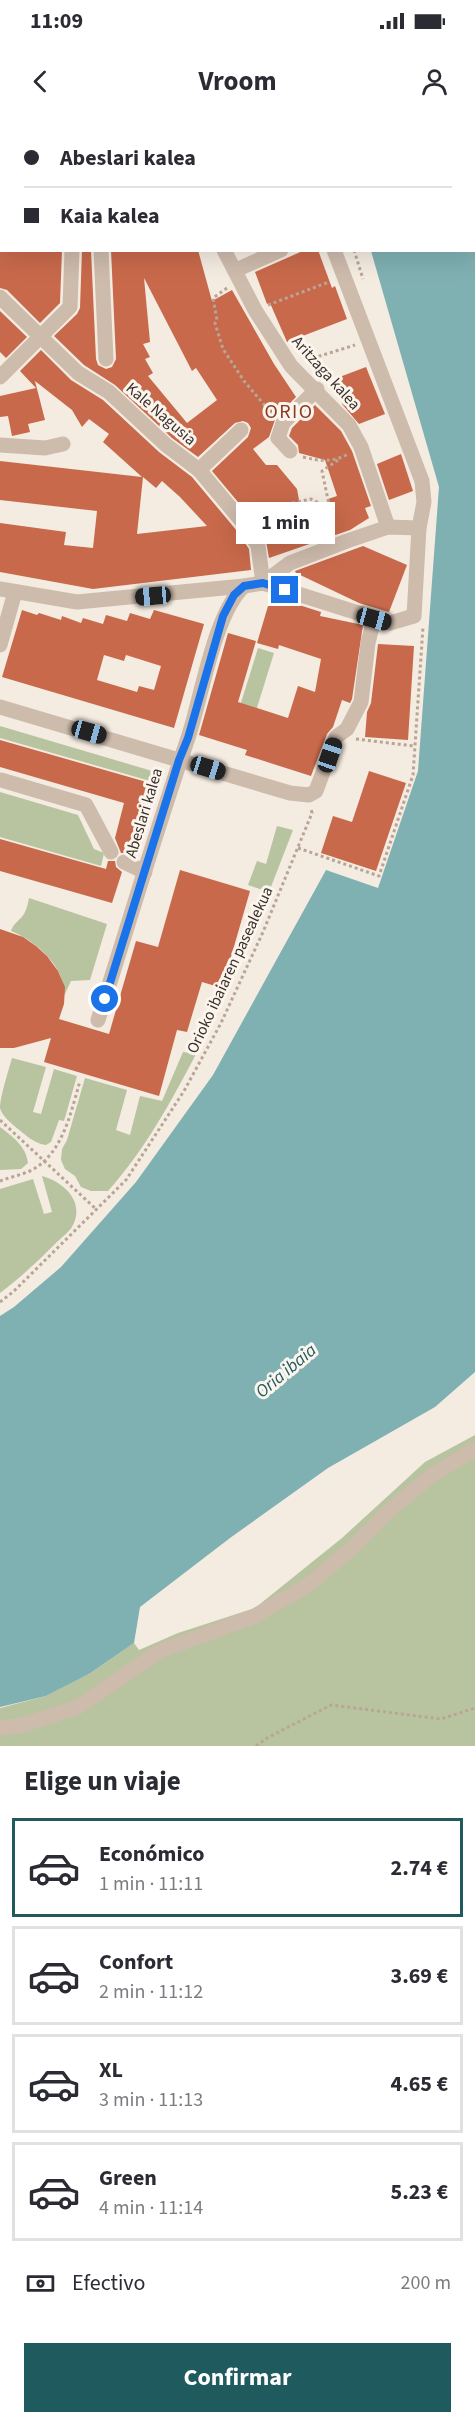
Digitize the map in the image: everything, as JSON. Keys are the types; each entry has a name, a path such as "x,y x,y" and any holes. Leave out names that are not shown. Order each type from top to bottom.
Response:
{"street":[{"path":"0,377 70,307 72,252"},
{"path":"101,252 106,359"},
{"name":"Aritzaga kalea","path":"225,252 255,310 291,366 349,425 361,447 388,527"},
{"path":"236,270 271,252"},
{"path":"0,645 8,590 77,602 263,583 390,623 419,617 419,528 424,502 422,481 335,252"},
{"name":"Kale Nagusia","path":"0,297 78,373 109,392 166,445 199,470 251,534 258,546 263,583"},
{"path":"290,451 278,438 282,423 316,390"},
{"path":"199,470 241,430"},
{"path":"0,445 45,448 63,444"},
{"path":"263,583 290,563 388,527 419,528"},
{"name":"Abeslari kalea","path":"98,1020 179,760 188,738 223,616 234,595 244,586"},
{"path":"201,591 210,596 219,606 223,616"},
{"path":"0,706 290,793 309,795 316,791 336,737 347,729 361,702 368,643 374,619"},
{"path":"1,780 86,805 111,852"},
{"path":"124,862 145,872"},
{"path":"0,1728 23,1725 78,1707 160,1651 253,1617 308,1585 431,1476 475,1449"}],"path":[{"path":"255,310 344,276"},
{"path":"229,286 213,298 217,320 215,323 223,349 244,381 282,423"},
{"path":"291,366 368,340"},
{"path":"251,534 297,526 292,503 311,500 330,509 322,471 361,447"},
{"path":"290,451 321,461 338,460"},
{"path":"298,848 379,876 413,775 419,617"},
{"path":"347,729 358,741 414,746"},
{"name":"Orioko ibaiaren pasealekua","path":"0,1302 13,1292 126,1180 184,1090 221,1023 298,848 312,813 309,795"},
{"path":"0,1181 32,1170 55,1149 68,1122 80,1081"},
{"path":"0,1120 97,1210"},
{"path":"256,1746 331,1705 441,1719 475,1708"}],"green space":[{"path":"258,648 274,653 245,746 229,741"},
{"path":"0,726 159,773 157,783 0,738"},
{"path":"0,792 78,815 94,849 104,853 101,866 0,837"},
{"path":"277,826 293,830 269,892 248,885 257,861 266,864"},
{"path":"29,898 107,924 90,980 71,981 64,996 60,975 48,956 30,941 11,931 24,914"},
{"path":"183,1052 196,1054 167,1108 121,1176 108,1191 91,1191 81,1187 75,1176 65,1169 61,1160 62,1149 67,1140 85,1078 127,1090 116,1130 130,1135 140,1096 162,1101"},
{"path":"12,1058 46,1067 33,1112 41,1114 54,1069 77,1076 64,1121 59,1120 51,1142 46,1145 28,1137 1,1111 1,1097"},
{"path":"0,1127 18,1142 25,1152 28,1163 21,1169 0,1170"},
{"path":"42,1176 58,1183 70,1194 76,1209 76,1218 66,1233 0,1293 0,1189 33,1179 44,1214 52,1212"},
{"path":"475,1435 475,1746 0,1746 0,1708 46,1696 89,1674 134,1643 139,1650 178,1633 255,1608 342,1538 425,1462"}],"water":[{"name":"Oria ibaia","path":"371,252 475,252 475,1372 435,1407 328,1468 230,1538 140,1607 134,1643 89,1674 46,1696 0,1707 0,1316 61,1267 136,1182 213,1075 326,870 378,888 418,771 439,487"}],"building":[{"path":"0,252 62,252 60,303 40,323 7,290 0,288"},
{"path":"82,252 91,252 96,359 98,365 106,369 112,367 116,359 111,252 199,252 212,301 232,290 274,364 296,397 276,417 269,437 253,449 266,465 277,465 297,489 303,522 331,514 328,499 337,496 325,460 299,453 298,445 289,436 292,428 315,405 341,431 352,451 371,506 365,508 369,518 350,530 269,558 266,541 253,520 212,471 248,437 251,428 248,423 243,421 235,423 198,457 172,438 115,385 84,365 54,336 77,314 80,308","holes":["144,278 192,371 196,368 217,400 187,423 148,376 153,373 145,359 150,357 143,344 150,342"]},
{"path":"300,252 319,252 347,319 287,342 270,303 267,304 255,272"},
{"path":"0,311 27,337 6,358 0,352"},
{"path":"41,350 71,380 103,400 159,452 192,477 249,549 251,570 93,589 0,572 0,523 66,532 64,545 93,548 97,511 0,500 0,461 142,477 103,442 109,434 89,419 82,427 72,410 35,381 45,420 28,424 30,432 12,436 8,416 0,417 0,396 36,388 20,371","holes":["143,477 156,488 162,481 207,526 137,534"]},
{"path":"366,367 385,414 359,424 342,404 345,400 337,378"},
{"path":"401,454 413,491 389,500 377,464"},
{"path":"363,546 407,565 389,612 359,603 295,571"},
{"path":"271,596 321,612 320,616 363,625 352,699 350,703 342,700 333,727 327,734 311,776 245,755 247,750 199,735 228,633 256,641 238,702 288,718 298,686 315,692 321,659 279,645 278,649 257,643"},
{"path":"22,610 61,620 62,616 81,623 83,618 103,624 106,615 127,621 130,613 150,619 154,610 204,624 174,728 2,677","holes":["104,655 124,661 126,655 161,666 154,690 139,686 137,692 97,680"]},
{"path":"378,644 414,646 408,740 365,737"},
{"path":"0,740 157,785 139,853 128,850 127,853 121,853 115,838 124,803 0,767"},
{"path":"369,771 406,783 376,871 321,853 333,816 352,822"},
{"path":"0,839 106,869 108,861 115,861 116,867 122,872 112,903 0,871"},
{"path":"180,870 250,891 222,988 202,982 187,1032 177,1030 159,1096 44,1062 51,1038 14,1048 0,1048 0,929 23,937 36,946 58,971 65,987 64,1004 59,1019 109,1034 136,941 158,947"}],"district":[{"name":"ORIO","path":"289,412"}],"route":[{"path":"105,999 179,760 188,738 223,616 234,595 244,586 263,583 285,590"}]}
